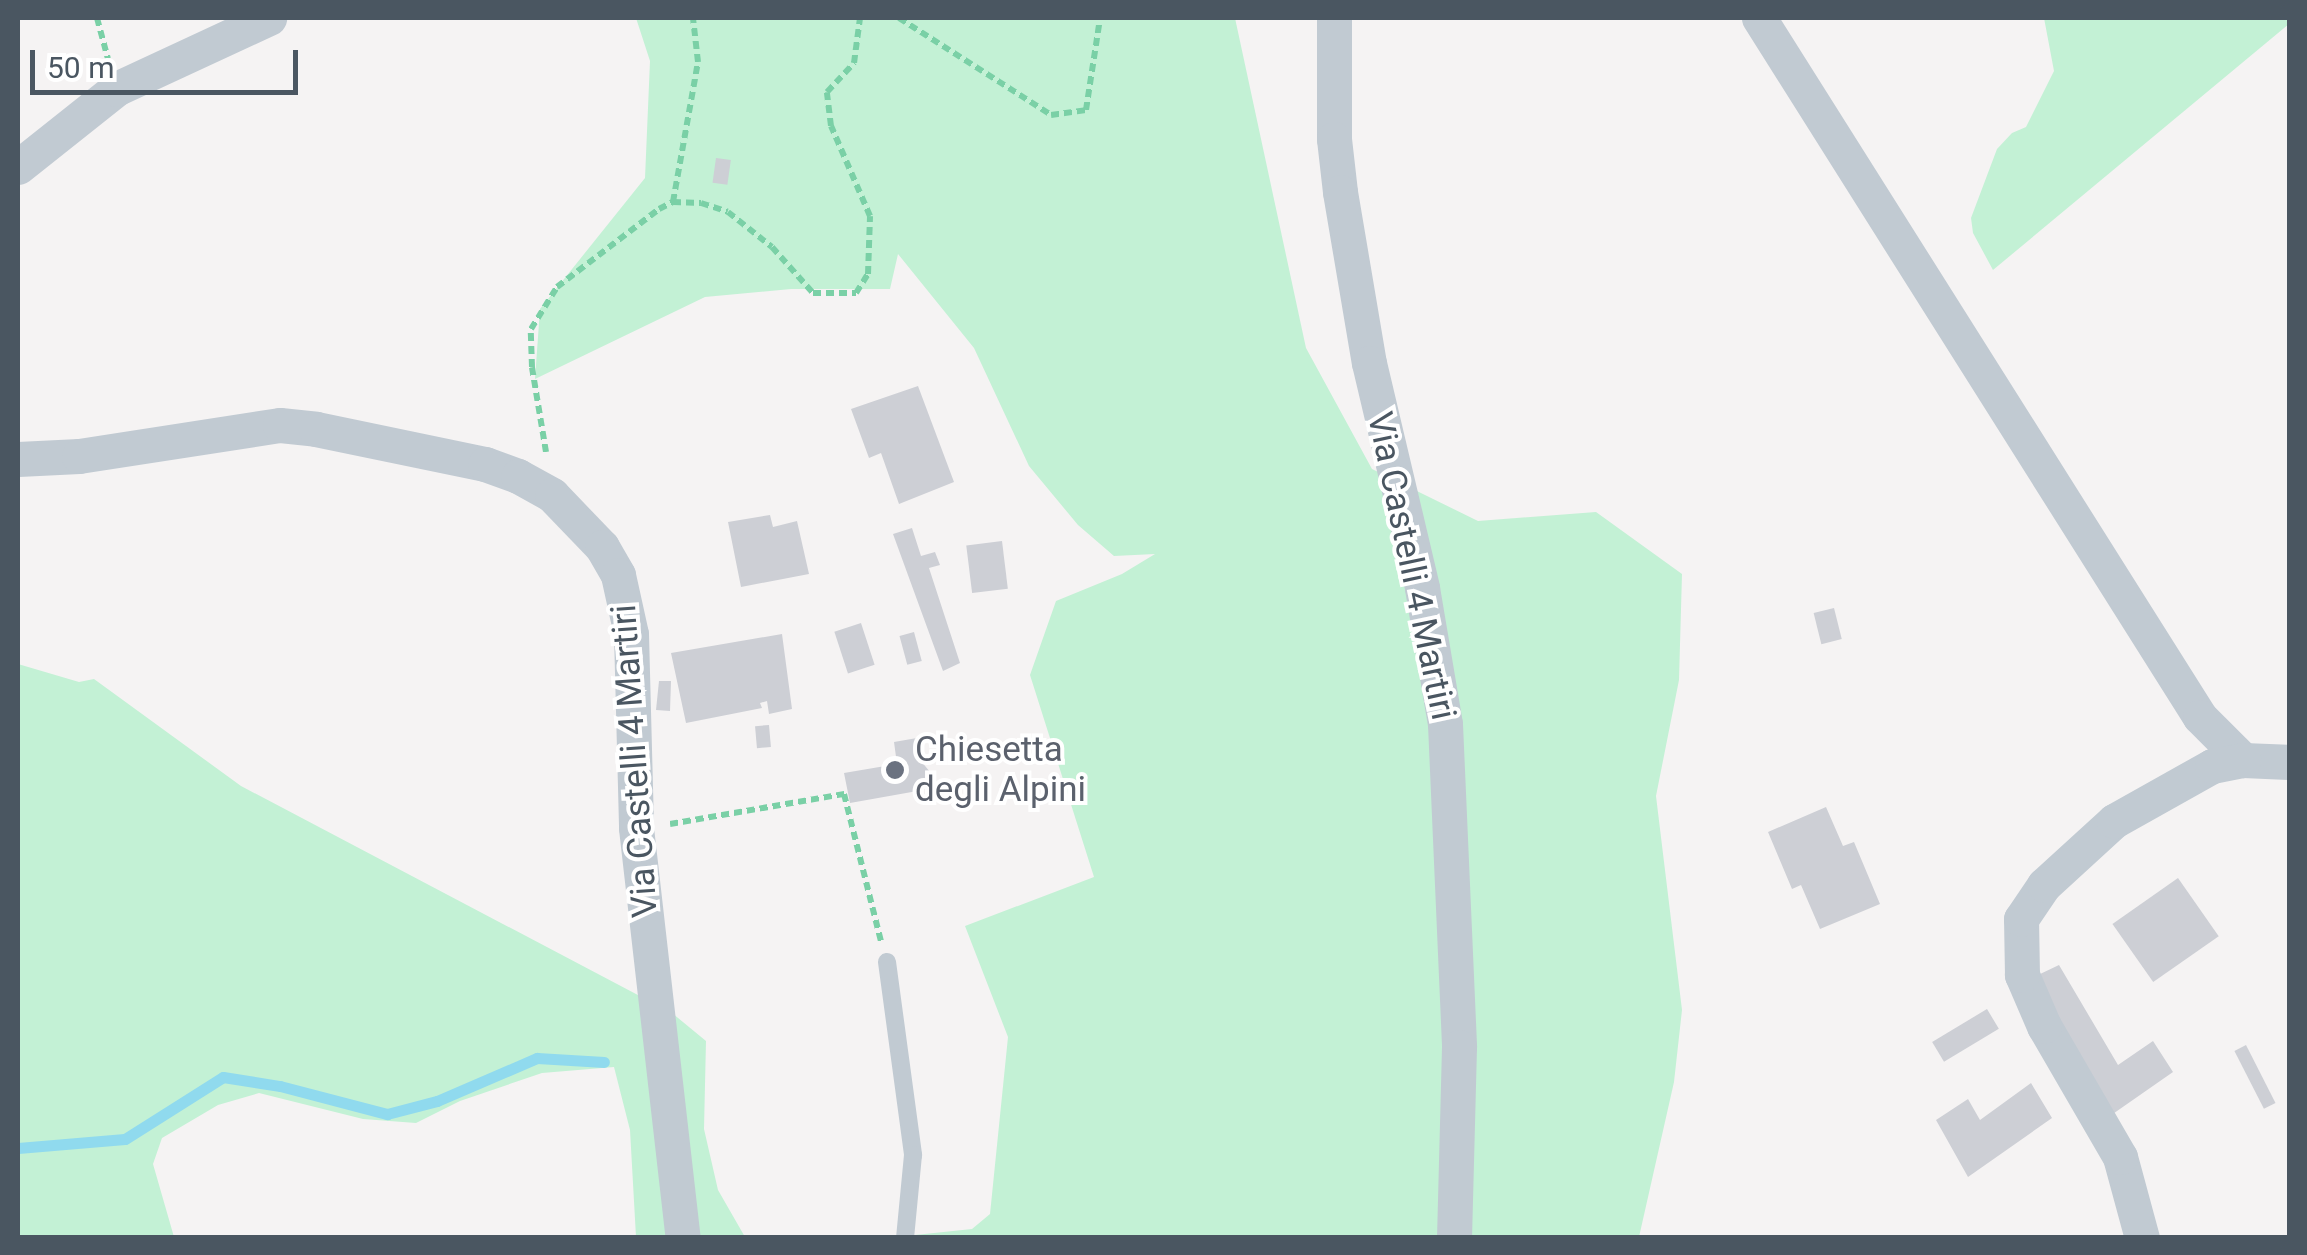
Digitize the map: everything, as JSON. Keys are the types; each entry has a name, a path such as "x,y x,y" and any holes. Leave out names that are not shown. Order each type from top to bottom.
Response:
{"street":[{"path":"18,167 116,89 269,18"},
{"name":"Via Castelli 4 Martiri","path":"1334,18 1334,139 1343,210 1369,363 1422,588 1445,724 1459,1047 1454,1238"},
{"path":"1759,18 2200,717 2243,760"},
{"name":"Via Castelli 4 Martiri","path":"18,459 80,456 280,425 486,464 552,495 602,547 618,576 631,634 636,828 683,1238"},
{"path":"2142,1238 2120,1156 2044,1026 2022,975 2021,920 2044,886 2114,821 2212,766 2243,760 2290,762"}],"lane":[{"path":"886,962 914,1155 905,1238"}],"path":[{"path":"673,202 698,62 693,18"},
{"path":"552,495 532,367 531,329 557,288 629,229 673,202 701,203 728,212 772,247 813,293 856,293 868,274 870,216 830,126 827,92 854,63 860,18"},
{"path":"900,18 1051,115 1086,110 1100,18"},
{"path":"669,824 844,794 886,962"}],"green space":[{"path":"636,18 1235,18 1306,348 1372,469 1478,521 1596,512 1682,574 1679,680 1656,796 1682,1010 1674,1082 1639,1237 896,1237 972,1229 990,1214 1008,1037 965,926 1094,877 1030,675 1056,601 1122,574 1155,554 1114,556 1078,525 1029,466 974,348 898,254 890,289 791,289 705,297 535,379 540,309 645,178 650,61"},
{"path":"2044,18 2289,18 2290,23 1993,270 1973,233 1971,218 1997,149 2012,133 2026,127 2054,71"},
{"path":"18,664 79,682 94,679 241,786 672,1013 706,1041 704,1129 718,1190 745,1237 636,1237 630,1130 614,1067 542,1073 460,1101 416,1123 363,1119 259,1093 218,1105 162,1138 153,1164 174,1237 18,1237"}],"building":[{"path":"716,158 731,160 727,185 713,183"},
{"path":"918,386 954,482 899,504 881,453 869,458 851,409"},
{"path":"770,515 773,527 797,521 809,574 741,587 728,522"},
{"path":"912,528 921,556 935,552 940,565 929,568 960,663 943,671 893,534"},
{"path":"1002,541 1008,589 972,593 966,545"},
{"path":"1834,608 1842,639 1821,644 1814,613"},
{"path":"861,623 875,665 848,673 834,632"},
{"path":"914,632 922,661 907,665 900,636"},
{"path":"782,634 792,709 769,714 767,701 760,703 762,708 686,723 671,653"},
{"path":"659,681 671,681 670,711 656,710"},
{"path":"769,725 771,747 757,748 755,726"},
{"name":"Chiesetta degli Alpini","path":"917,738 921,761 930,772 923,790 850,803 844,773 897,764 894,742"},
{"path":"1826,807 1843,846 1854,842 1880,904 1820,929 1801,885 1792,889 1768,832"},
{"path":"2178,878 2219,936 2153,982 2112,924"},
{"path":"2059,965 2118,1065 2153,1041 2173,1072 2107,1118 2038,975"},
{"path":"1987,1009 1999,1029 1944,1062 1932,1042"},
{"path":"2246,1045 2276,1103 2264,1109 2234,1051"},
{"path":"2031,1083 2052,1118 1968,1177 1936,1120 1968,1099 1980,1120"}],"waterway":[{"path":"18,1148 125,1139 223,1077 280,1086 387,1114 437,1101 537,1058 604,1062"}],"place":[{"name":"Chiesetta degli Alpini","path":"895,770"}]}
